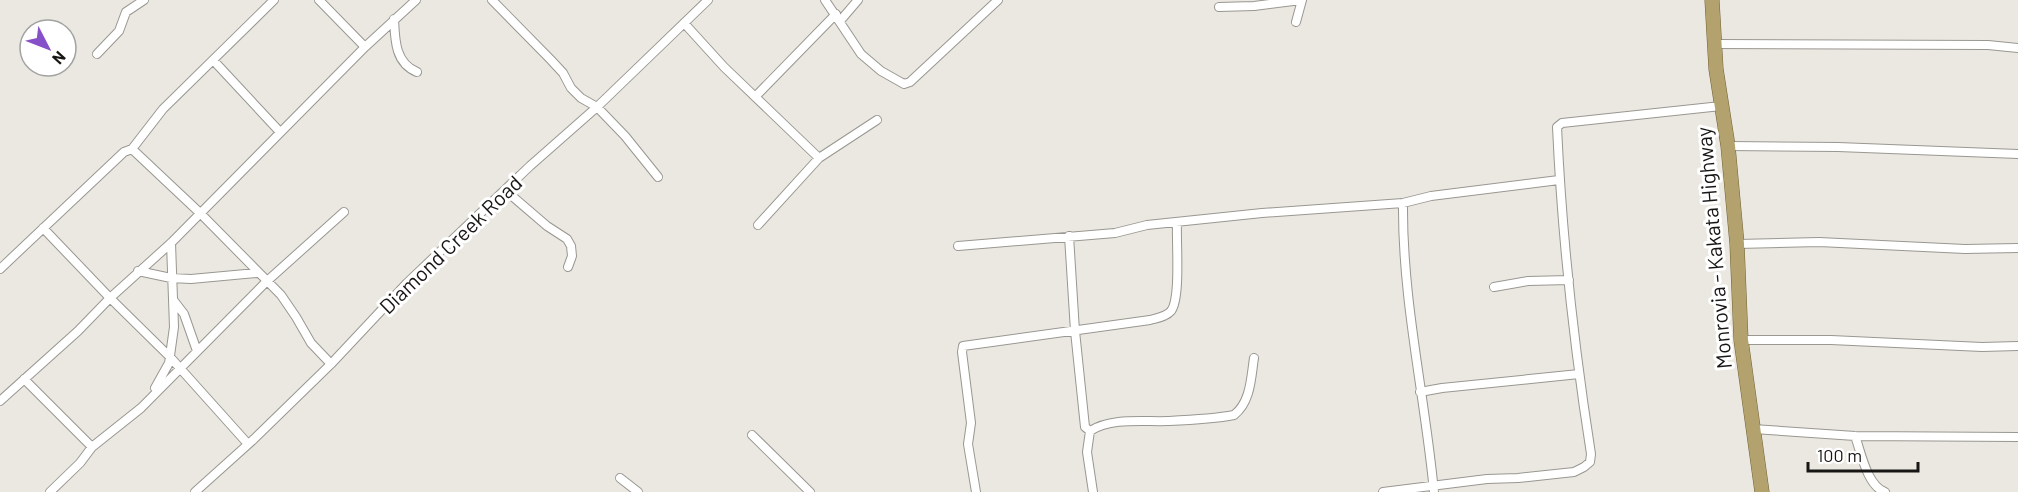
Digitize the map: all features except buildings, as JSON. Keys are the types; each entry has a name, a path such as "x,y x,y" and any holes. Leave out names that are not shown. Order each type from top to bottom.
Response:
{"highway":[{"name":"Monrovia - Kakata Highway","path":"1712,0 1716,69 1728,146 1737,244 1741,340 1762,492"}],"street":[{"path":"97,54 119,31 126,12 144,0"},
{"path":"0,269 124,152 132,149 163,109 274,0"},
{"path":"319,0 365,47"},
{"path":"0,401 78,331 138,271 171,243 365,47 416,0"},
{"path":"492,0 563,73 571,88 581,98 597,107 625,136 657,177"},
{"name":"Diamond Creek Road","path":"195,492 331,364 407,282 597,107 708,0"},
{"path":"825,0 861,54 904,84 910,82 998,0"},
{"path":"755,97 858,0"},
{"path":"1219,7 1254,6 1301,0 1296,22"},
{"path":"394,19 398,53 407,66 417,72"},
{"path":"684,23 724,67 819,158"},
{"path":"1716,44 1988,45 2018,48"},
{"path":"213,60 280,132"},
{"path":"1383,492 1434,489 1574,472 1590,462 1591,454 1579,374 1559,180 1558,124 1721,106"},
{"path":"759,225 819,158 876,120"},
{"path":"1728,146 1838,147 2018,154"},
{"path":"132,149 200,213 281,295 311,344 331,364"},
{"path":"958,246 1115,233 1148,225 1262,213 1403,203 1431,196 1559,180"},
{"path":"505,190 547,226 567,239 571,246 572,256 568,267"},
{"path":"1403,203 1409,295 1420,392 1430,442 1434,489"},
{"path":"50,492 80,463 92,447 141,408 266,282 344,212"},
{"path":"976,492 968,444 971,423 963,346 1166,316 1172,310 1176,294 1177,223"},
{"path":"43,228 170,357 248,444"},
{"path":"1069,236 1075,331 1085,427 1090,432"},
{"path":"1737,244 1819,242 1965,249 2018,249"},
{"path":"141,408 157,386 169,363 174,327 171,243"},
{"path":"138,271 171,278 257,273"},
{"path":"1494,287 1535,280 1569,280"},
{"path":"174,300 184,314 197,351"},
{"path":"1741,340 1831,340 1982,347 2018,346"},
{"path":"1093,492 1087,452 1090,432 1110,423 1170,421 1234,415 1246,401 1254,358"},
{"path":"1420,392 1579,374"},
{"path":"24,380 92,447"},
{"path":"1753,429 1855,436 2018,437"},
{"path":"753,435 810,492"},
{"path":"1855,436 1867,473 1881,491 1885,492"},
{"path":"620,478 638,492"}]}
